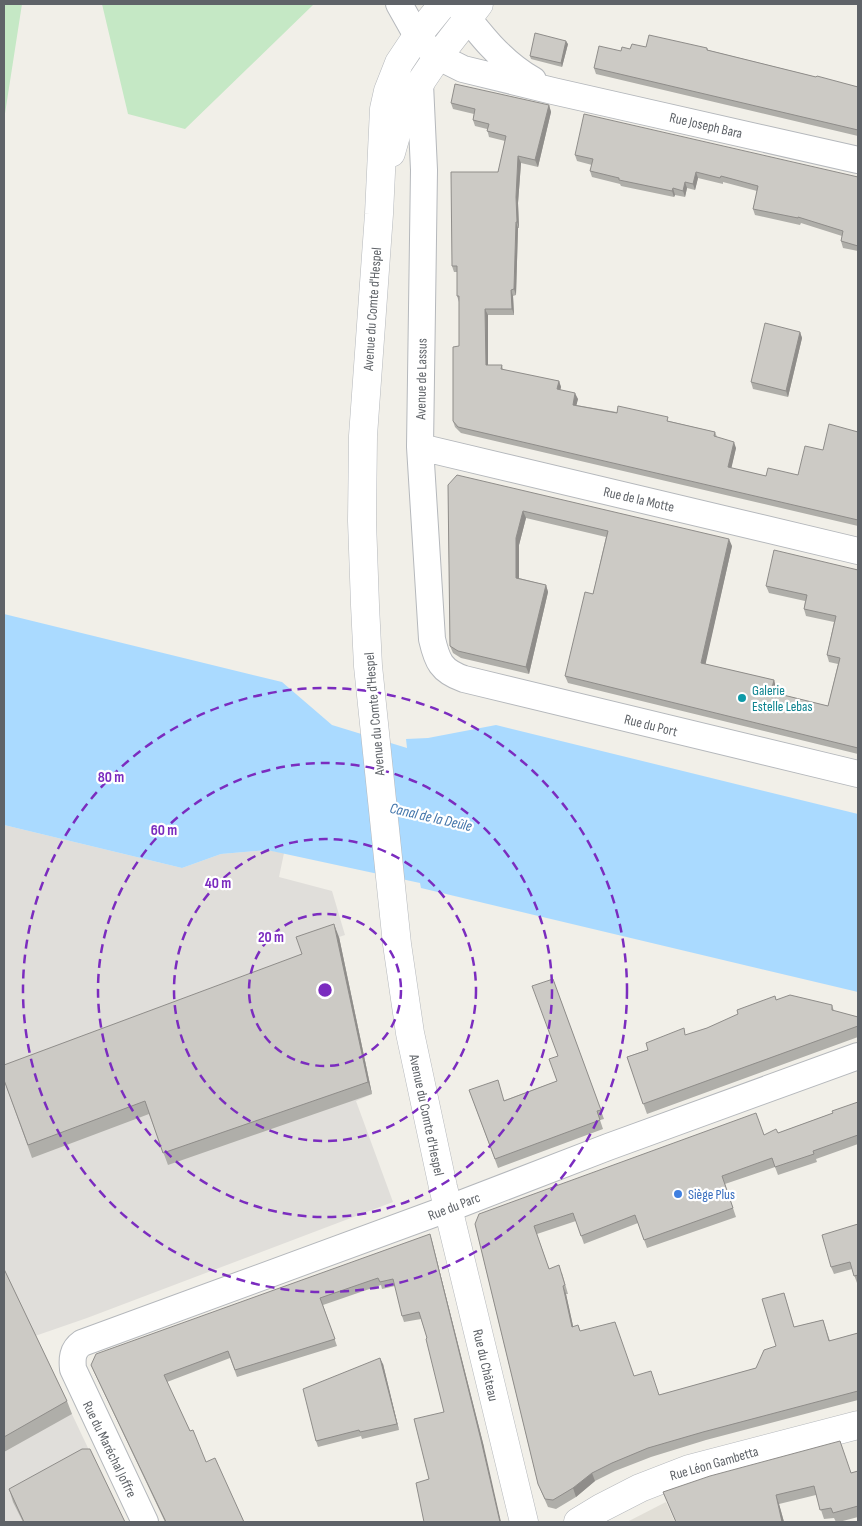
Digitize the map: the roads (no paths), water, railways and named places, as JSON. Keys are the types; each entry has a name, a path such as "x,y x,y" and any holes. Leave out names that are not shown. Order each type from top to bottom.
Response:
{"street":[{"path":"399,4 416,36"},
{"name":"Avenue du Comte d'Hespel","path":"443,4 416,36 399,63 392,76 384,109 380,214 364,410 362,531 368,666 397,944 410,1033 449,1208"},
{"name":"Avenue du Comte d'Hespel","path":"380,214 394,142 405,110 468,9"},
{"name":"Rue Joseph Bara","path":"468,9 504,60 528,77 554,91"},
{"name":"Rue Joseph Bara","path":"416,36 439,57 463,69 858,160"},
{"name":"Avenue de Lassus","path":"420,84 424,163 420,447 432,639 438,661 446,671"},
{"name":"Rue de la Motte","path":"420,447 858,551"},
{"name":"Rue du Port","path":"446,671 464,679 858,774"},
{"name":"Rue du Parc","path":"75,1375 73,1370 73,1354 78,1346 86,1341 858,1056"},
{"name":"Rue du Château","path":"449,1208 524,1522"},
{"name":"Rue du Maréchal Joffre","path":"75,1375 145,1522"},
{"name":"Rue Léon Gambetta","path":"578,1522 633,1491 689,1469 858,1425"}],"water":[{"name":"Canal de la Deûle","path":"4,614 282,682 332,725 407,748 406,739 428,738 496,725 858,814 858,992 421,888 420,883 267,850 221,854 182,868 4,825"}],"place":[{"name":"Galerie Estelle Lebas","path":"742,698"},
{"name":"Siège Plus","path":"678,1194"}]}
